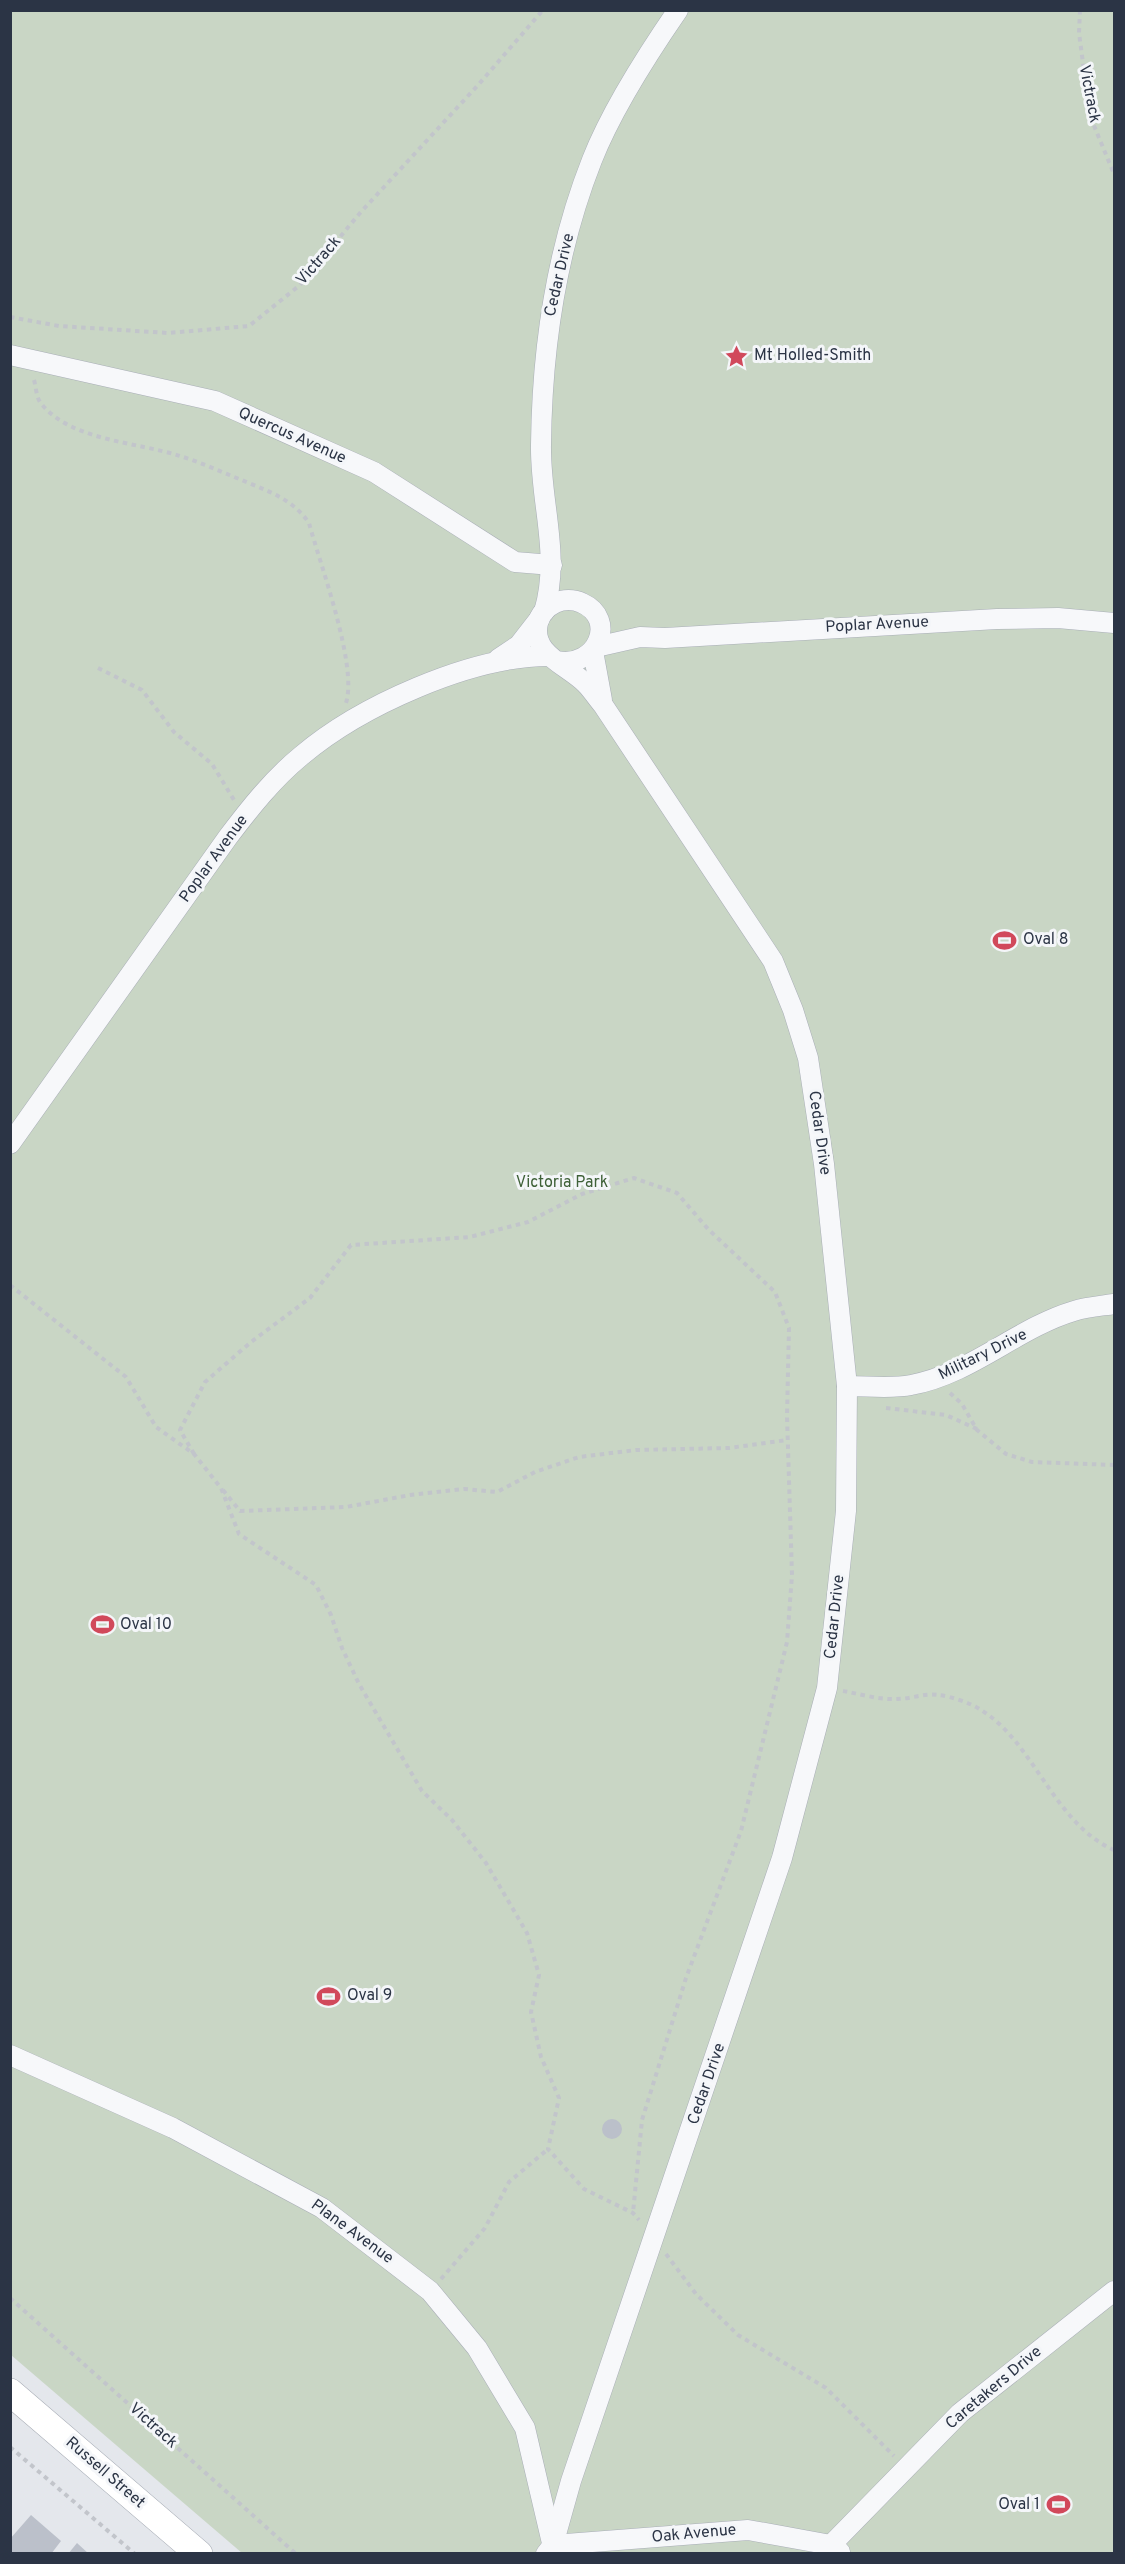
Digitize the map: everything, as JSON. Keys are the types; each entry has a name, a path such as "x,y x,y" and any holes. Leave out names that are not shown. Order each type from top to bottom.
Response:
{"main road":[{"name":"Russell Street","path":"10,2392 200,2553"}],"street":[{"name":"Cedar Drive","path":"542,615 552,565 541,449 543,371 551,309 573,218 592,159 645,57 678,10"},
{"name":"Quercus Avenue","path":"20,357 215,401 374,472 515,562 552,565"},
{"name":"Cedar Drive","path":"552,565 572,600"},
{"path":"561,600 582,603 597,618 599,638 594,649 577,662 553,658 539,643 537,634 542,615 561,600"},
{"name":"Poplar Avenue","path":"494,663 519,645 542,615"},
{"name":"Poplar Avenue","path":"597,618 640,637"},
{"name":"Poplar Avenue","path":"594,649 640,637 665,638 997,619 1058,618 1114,623"},
{"name":"Cedar Drive","path":"594,649 603,705"},
{"name":"Cedar Drive","path":"549,2549 782,1857 827,1689 846,1511 847,1396 824,1164 808,1058 793,1010 772,961 603,705 585,683 553,658"},
{"name":"Poplar Avenue","path":"10,1144 244,816 284,771 337,729 411,691 494,663 553,658"},
{"name":"Military Drive","path":"847,1396 910,1386 934,1379 960,1369 1057,1318 1074,1311 1114,1304"},
{"name":"Plane Avenue","path":"10,2055 173,2128 322,2208 430,2291 477,2348 525,2428 549,2549"},
{"name":"Caretakers Drive","path":"837,2549 906,2469 960,2413 1114,2291"},
{"name":"Oak Avenue","path":"549,2549 748,2530 837,2549"}],"path":[{"name":"Victrack","path":"10,317 59,326 168,333 249,326 300,285 360,213 479,84 543,10"},
{"name":"Victrack","path":"1080,10 1079,33 1090,116 1114,174"},
{"path":"20,357 39,401 57,418 82,430 126,445 179,455 274,493 302,512 309,523 346,659 348,695 337,729"},
{"path":"98,668 142,690 174,732 212,764 244,816"},
{"path":"633,2213 642,2120 686,1978 741,1831 787,1642 792,1575 787,1440 789,1328 775,1292 708,1229 677,1193 634,1178 582,1194 528,1222 470,1236 351,1245 310,1298 251,1342 206,1382 180,1430 194,1454 240,1511 346,1507 410,1495 464,1489 497,1492 535,1472 579,1457 636,1450 729,1448 787,1440"},
{"path":"10,1285 126,1377 156,1427 194,1454"},
{"path":"934,1379 962,1404 977,1430"},
{"path":"847,1396 946,1415 977,1430 1006,1454 1032,1462 1114,1465"},
{"path":"221,1488 239,1534 316,1585 332,1615 342,1648 359,1684 422,1791 452,1820 486,1863 527,1933 539,1975 531,2012 541,2057 559,2098 548,2149 509,2182 485,2228 430,2291"},
{"path":"827,1689 895,1699 937,1694 981,1709 1014,1738 1041,1780 1066,1810 1101,1844 1114,1850"},
{"path":"548,2149 584,2189 633,2213 654,2237 696,2294 738,2335 826,2388 906,2469"},
{"name":"Victrack","path":"10,2298 296,2553"},
{"path":"10,2447 135,2553"}],"green space":[{"name":"Victoria Park","path":"11,11 1114,11 1114,2553 242,2553 11,2355"}],"building":[{"path":"612,2119 619,2122 622,2129 619,2136 612,2139 605,2136 602,2129 605,2122"},
{"path":"31,2515 61,2541 51,2554 10,2554 10,2539"},
{"path":"77,2543 89,2554 68,2554"}],"place":[{"name":"Mt Holled-Smith","path":"736,356"},
{"name":"Oval 8","path":"1005,940"},
{"name":"Oval 10","path":"102,1625"},
{"name":"Oval 9","path":"329,1996"},
{"name":"Oval 1","path":"1058,2505"}]}
